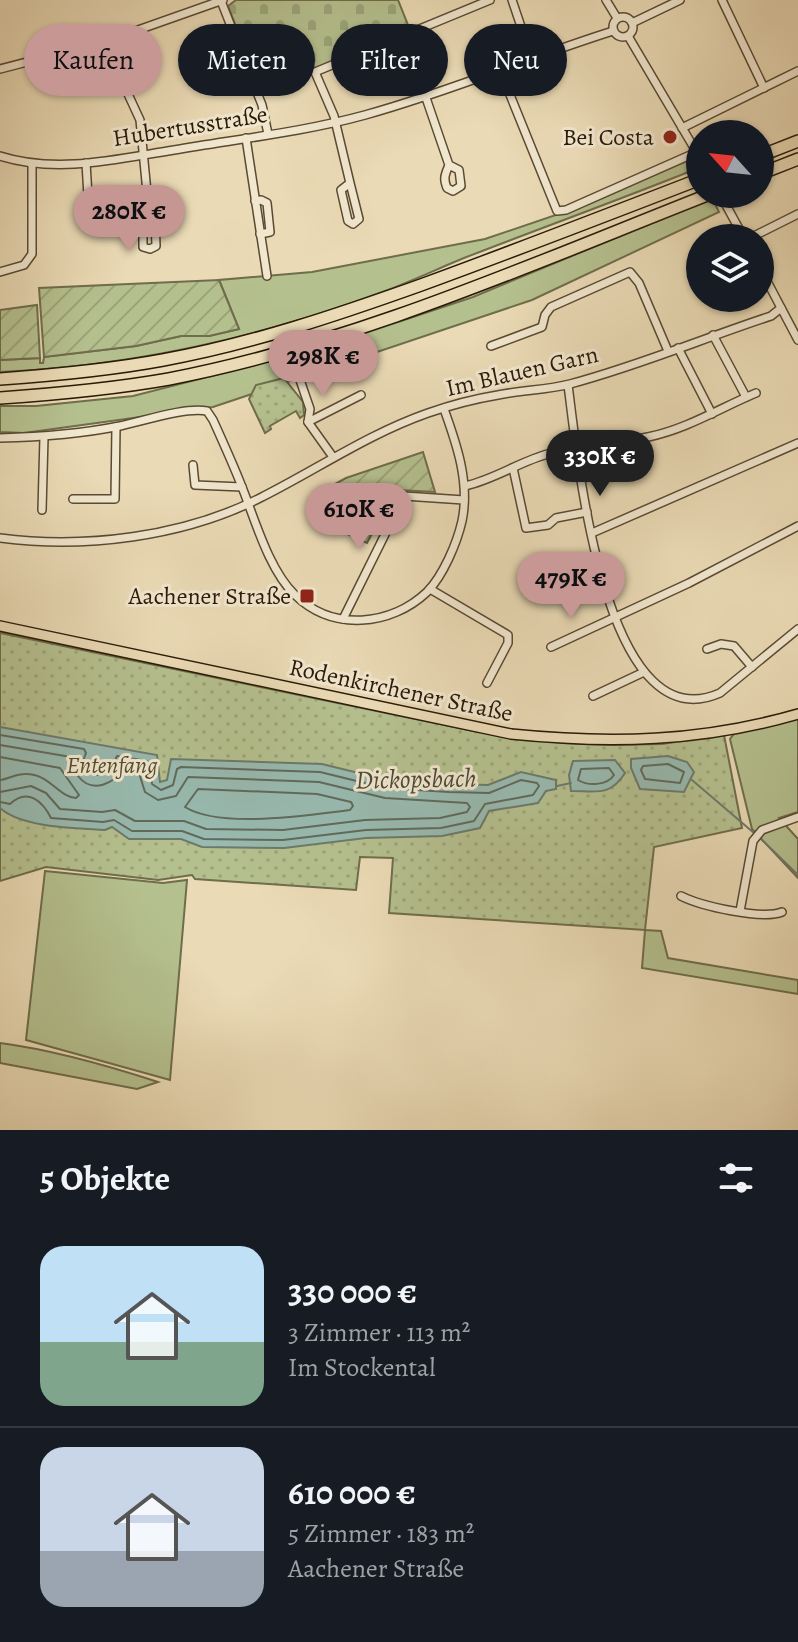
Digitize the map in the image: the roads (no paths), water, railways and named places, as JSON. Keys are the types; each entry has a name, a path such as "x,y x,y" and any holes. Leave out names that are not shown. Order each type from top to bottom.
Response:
{"highway":[{"path":"774,150 798,141"},
{"path":"774,168 798,159"},
{"path":"0,379 71,375 259,338 360,307 686,184"},
{"path":"0,398 75,393 170,378 268,355 370,324 686,203"}],"main road":[{"name":"Rodenkirchener Straße","path":"0,626 511,734 574,740 661,740 727,731 798,714"}],"street":[{"path":"155,24 222,0 262,105 268,134"},
{"path":"350,183 341,190 348,221 353,224 359,219 335,122 315,72 490,0"},
{"path":"512,0 520,24"},
{"path":"606,0 617,18"},
{"path":"632,23 680,0"},
{"path":"722,0 764,88"},
{"path":"624,17 632,23 628,36 621,37 613,31 617,18 624,17"},
{"name":"Hubertusstraße","path":"567,47 613,31"},
{"path":"628,36 686,135"},
{"path":"0,69 24,63"},
{"path":"682,128 798,71"},
{"path":"129,96 140,120 149,213"},
{"name":"Hubertusstraße","path":"0,156 53,166 145,155 335,122 422,96"},
{"path":"425,96 449,165"},
{"path":"510,96 555,210 560,212 686,158"},
{"path":"246,138 267,276"},
{"path":"86,163 88,196"},
{"path":"0,272 24,265 32,254 32,164"},
{"path":"774,225 798,214"},
{"path":"491,346 542,327 551,307 630,272 639,283 668,351"},
{"path":"774,295 798,340"},
{"name":"Im Blauen Garn","path":"0,538 65,542 175,530 248,503 405,422 498,395 568,385 771,316 781,308"},
{"path":"713,335 746,397"},
{"path":"678,348 712,414"},
{"path":"299,377 310,409 308,422 333,457"},
{"path":"568,385 587,512 602,579 626,646 644,672 671,693 699,698 720,693 798,629"},
{"path":"465,486 517,464 577,446 648,437 712,414 756,393"},
{"path":"308,422 361,395"},
{"path":"0,438 44,437 207,411 273,561 293,593 314,608 343,619 380,619 409,606 430,589 462,523 465,486 457,446 444,409"},
{"path":"73,499 115,499 116,427"},
{"path":"42,510 44,437"},
{"path":"592,533 798,443"},
{"path":"193,465 195,485 242,487"},
{"path":"513,468 526,528 548,525 556,518 587,512"},
{"path":"385,499 404,496 464,500"},
{"path":"343,619 404,496"},
{"path":"551,647 727,564 798,526"},
{"path":"430,589 508,635 508,643 487,683"},
{"path":"707,649 721,644 734,646 752,667"},
{"path":"593,696 644,672"},
{"path":"740,911 756,835 798,817"},
{"path":"681,896 694,902 740,911 773,916 782,912"}],"water":[{"path":"0,727 157,755 160,782 167,780 171,759 322,764 387,780 450,784 488,785 521,772 556,780 556,789 546,791 538,803 489,811 480,828 442,836 366,838 284,848 202,847 181,839 129,839 112,827 105,830 50,826 22,820 0,808"},
{"path":"668,756 687,762 694,772 684,792 640,789 631,768 631,759"},
{"path":"615,760 625,773 614,786 595,792 571,791 569,775 573,761"}],"waterway":[{"name":"Dickopsbach","path":"692,780 754,833"},
{"name":"Dickopsbach","path":"557,786 571,783"},
{"name":"Dickopsbach","path":"759,837 798,875"}],"place":[{"name":"Bei Costa","path":"670,137"},
{"name":"Aachener Straße","path":"307,596"}],"park label":[{"name":"Entenfang","path":"112,765"}]}
